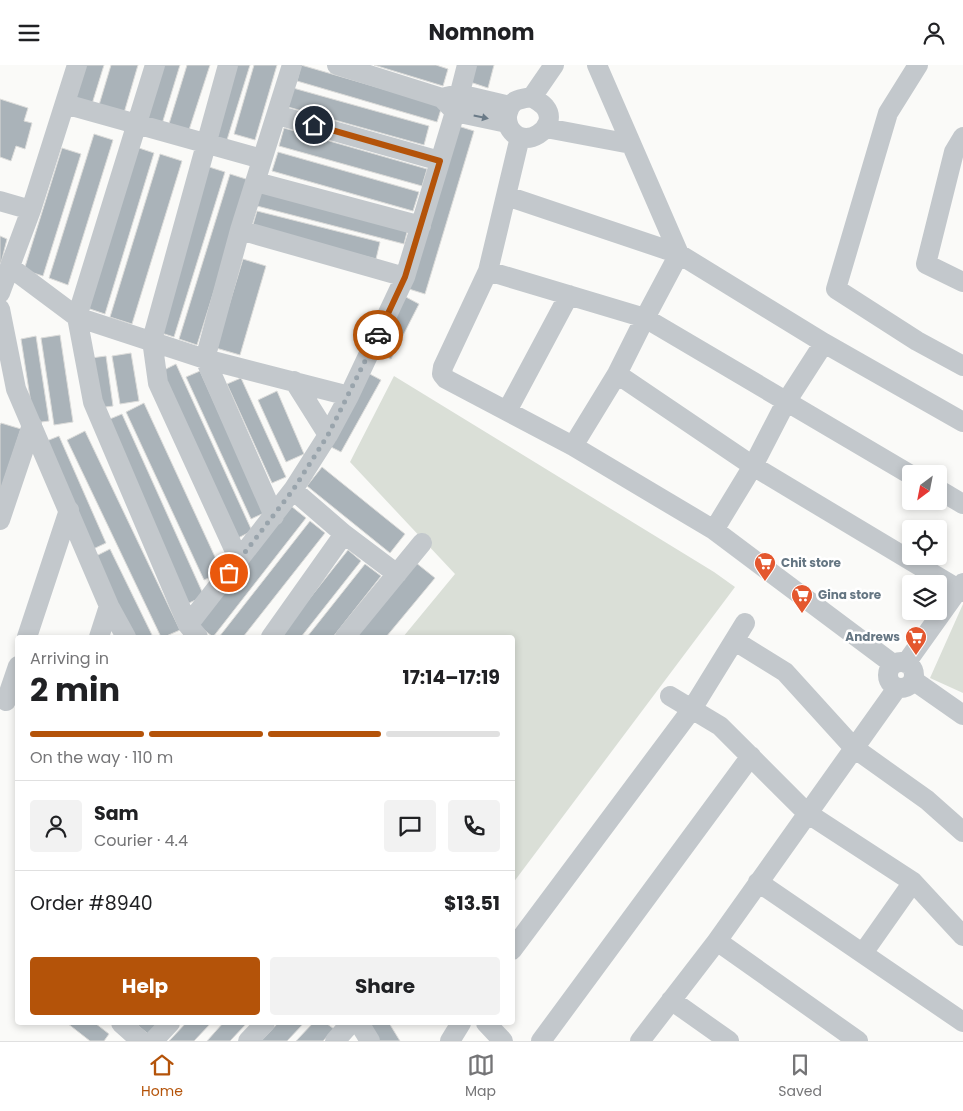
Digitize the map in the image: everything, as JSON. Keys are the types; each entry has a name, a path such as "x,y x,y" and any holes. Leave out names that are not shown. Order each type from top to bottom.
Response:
{"street":[{"path":"0,293 31,209 78,65"},
{"path":"155,65 77,317 93,402 193,631"},
{"path":"228,65 152,340 158,383 239,560"},
{"path":"274,515 205,359 240,230 292,65"},
{"path":"337,65 512,122 535,137 546,128 548,119 546,107 532,97"},
{"path":"193,631 239,560 293,490 328,435 349,396 405,277 440,161 452,101 467,65"},
{"path":"554,65 532,97 516,100 512,122 507,196 488,271 442,374 446,379 573,446 714,530 902,673 963,715"},
{"path":"598,65 679,254"},
{"path":"918,65 888,113 836,289 917,341 963,366"},
{"path":"65,104 262,159"},
{"path":"277,115 440,161"},
{"path":"546,128 632,144"},
{"path":"963,137 954,152 926,264 963,282"},
{"path":"256,182 421,226"},
{"path":"507,196 679,254 824,343 963,422"},
{"path":"0,201 31,209"},
{"path":"240,230 405,277"},
{"path":"573,446 617,374 679,254"},
{"path":"10,267 77,317 152,340 205,359 349,396"},
{"path":"488,271 645,319 902,470"},
{"path":"507,411 569,295"},
{"path":"0,309 8,387 32,425 109,606 125,635"},
{"path":"714,530 754,466 786,402 824,343"},
{"path":"617,374 754,466 961,589 902,673 854,748 717,941 640,1041"},
{"path":"294,381 328,435"},
{"path":"0,520 32,425"},
{"path":"293,490 344,534 397,574"},
{"path":"948,495 963,504"},
{"path":"28,635 69,510"},
{"path":"272,635 344,534"},
{"path":"347,635 422,543"},
{"path":"100,635 109,606"},
{"path":"515,946 692,709 745,623"},
{"path":"735,641 785,672 854,748 927,800 963,832"},
{"path":"8,703 15,677"},
{"path":"670,696 720,726 807,813 913,882 963,936"},
{"path":"541,1041 751,756"},
{"path":"758,881 963,1022"},
{"path":"863,953 913,882"},
{"path":"717,941 858,1041"},
{"path":"671,1000 729,1041"},
{"path":"124,1025 141,1041"},
{"path":"153,1041 168,1025"},
{"path":"248,1041 263,1025"},
{"path":"335,1041 349,1025"},
{"path":"360,1025 370,1041"},
{"path":"450,1041 460,1025"},
{"path":"488,1025 503,1041"}],"shaded area":[{"path":"394,376 714,572 735,587 515,880 515,635 405,635 455,574 350,462"},
{"path":"963,604 963,693 930,678"}],"building":[{"path":"82,65 104,65 92,104 72,98"},
{"path":"111,65 138,65 124,113 99,105"},
{"path":"162,65 180,65 162,124 145,119"},
{"path":"187,65 210,65 188,133 168,127"},
{"path":"231,65 250,65 226,143 209,138"},
{"path":"254,65 277,65 255,140 234,134"},
{"path":"301,65 442,106 437,122 297,81"},
{"path":"374,65 436,65 448,69 443,86"},
{"path":"471,65 494,65 488,88 467,81"},
{"path":"293,88 429,126 424,145 288,107"},
{"path":"0,99 28,108 24,121 32,123 25,149 16,146 11,161 0,157"},
{"path":"458,126 474,131 425,294 409,289"},
{"path":"284,128 427,169 422,186 279,146"},
{"path":"94,134 113,140 68,285 49,278"},
{"path":"136,147 154,153 105,314 87,308"},
{"path":"62,148 81,154 43,276 24,270"},
{"path":"278,152 419,192 413,211 272,171"},
{"path":"160,154 182,161 132,324 110,317"},
{"path":"206,166 225,172 174,337 155,331"},
{"path":"230,174 249,180 197,345 179,339"},
{"path":"261,191 408,228 404,244 257,206"},
{"path":"257,211 380,242 376,259 252,228"},
{"path":"0,236 7,239 1,263 0,263"},
{"path":"243,259 266,266 240,355 216,348"},
{"path":"404,296 419,304 391,359 376,351"},
{"path":"60,335 73,422 54,425 41,338"},
{"path":"36,336 49,421 34,423 21,339"},
{"path":"131,353 139,401 120,404 112,356"},
{"path":"106,356 113,406 98,408 91,358"},
{"path":"176,364 252,531 238,538 162,371"},
{"path":"200,371 264,513 251,519 186,377"},
{"path":"366,372 381,380 341,452 327,445"},
{"path":"241,378 286,477 272,483 227,384"},
{"path":"277,391 304,454 286,462 258,400"},
{"path":"144,403 222,572 204,580 126,412"},
{"path":"122,414 204,596 187,604 105,421"},
{"path":"1,423 21,429 0,493 0,425"},
{"path":"85,431 180,630 169,635 160,635 67,440"},
{"path":"59,436 106,543 91,550 44,442"},
{"path":"322,467 405,534 390,553 307,486"},
{"path":"291,506 306,518 215,635 210,635 198,625"},
{"path":"310,521 325,533 245,635 221,635"},
{"path":"110,549 152,635 132,635 94,557"},
{"path":"348,550 361,561 303,635 281,635"},
{"path":"415,562 435,578 388,635 356,635"},
{"path":"365,564 381,576 335,635 309,635"},
{"path":"70,1025 98,1025 109,1034 104,1041 90,1041"},
{"path":"137,1025 157,1025 148,1034"},
{"path":"184,1025 209,1025 194,1041 169,1041"},
{"path":"221,1025 245,1025 230,1041 207,1041"},
{"path":"276,1025 302,1025 287,1041 261,1041"},
{"path":"311,1025 329,1025 334,1029 323,1041 296,1041"},
{"path":"369,1025 390,1025 400,1041 379,1041"}],"way so far":[{"path":"229,573 293,490 328,435 378,335"}],"place":[{"name":"Chit store","path":"765,582"},
{"name":"Gina store","path":"802,614"},
{"name":"Andrews","path":"916,656"}],"route":[{"path":"314,125 440,161 405,277 378,335"}]}
